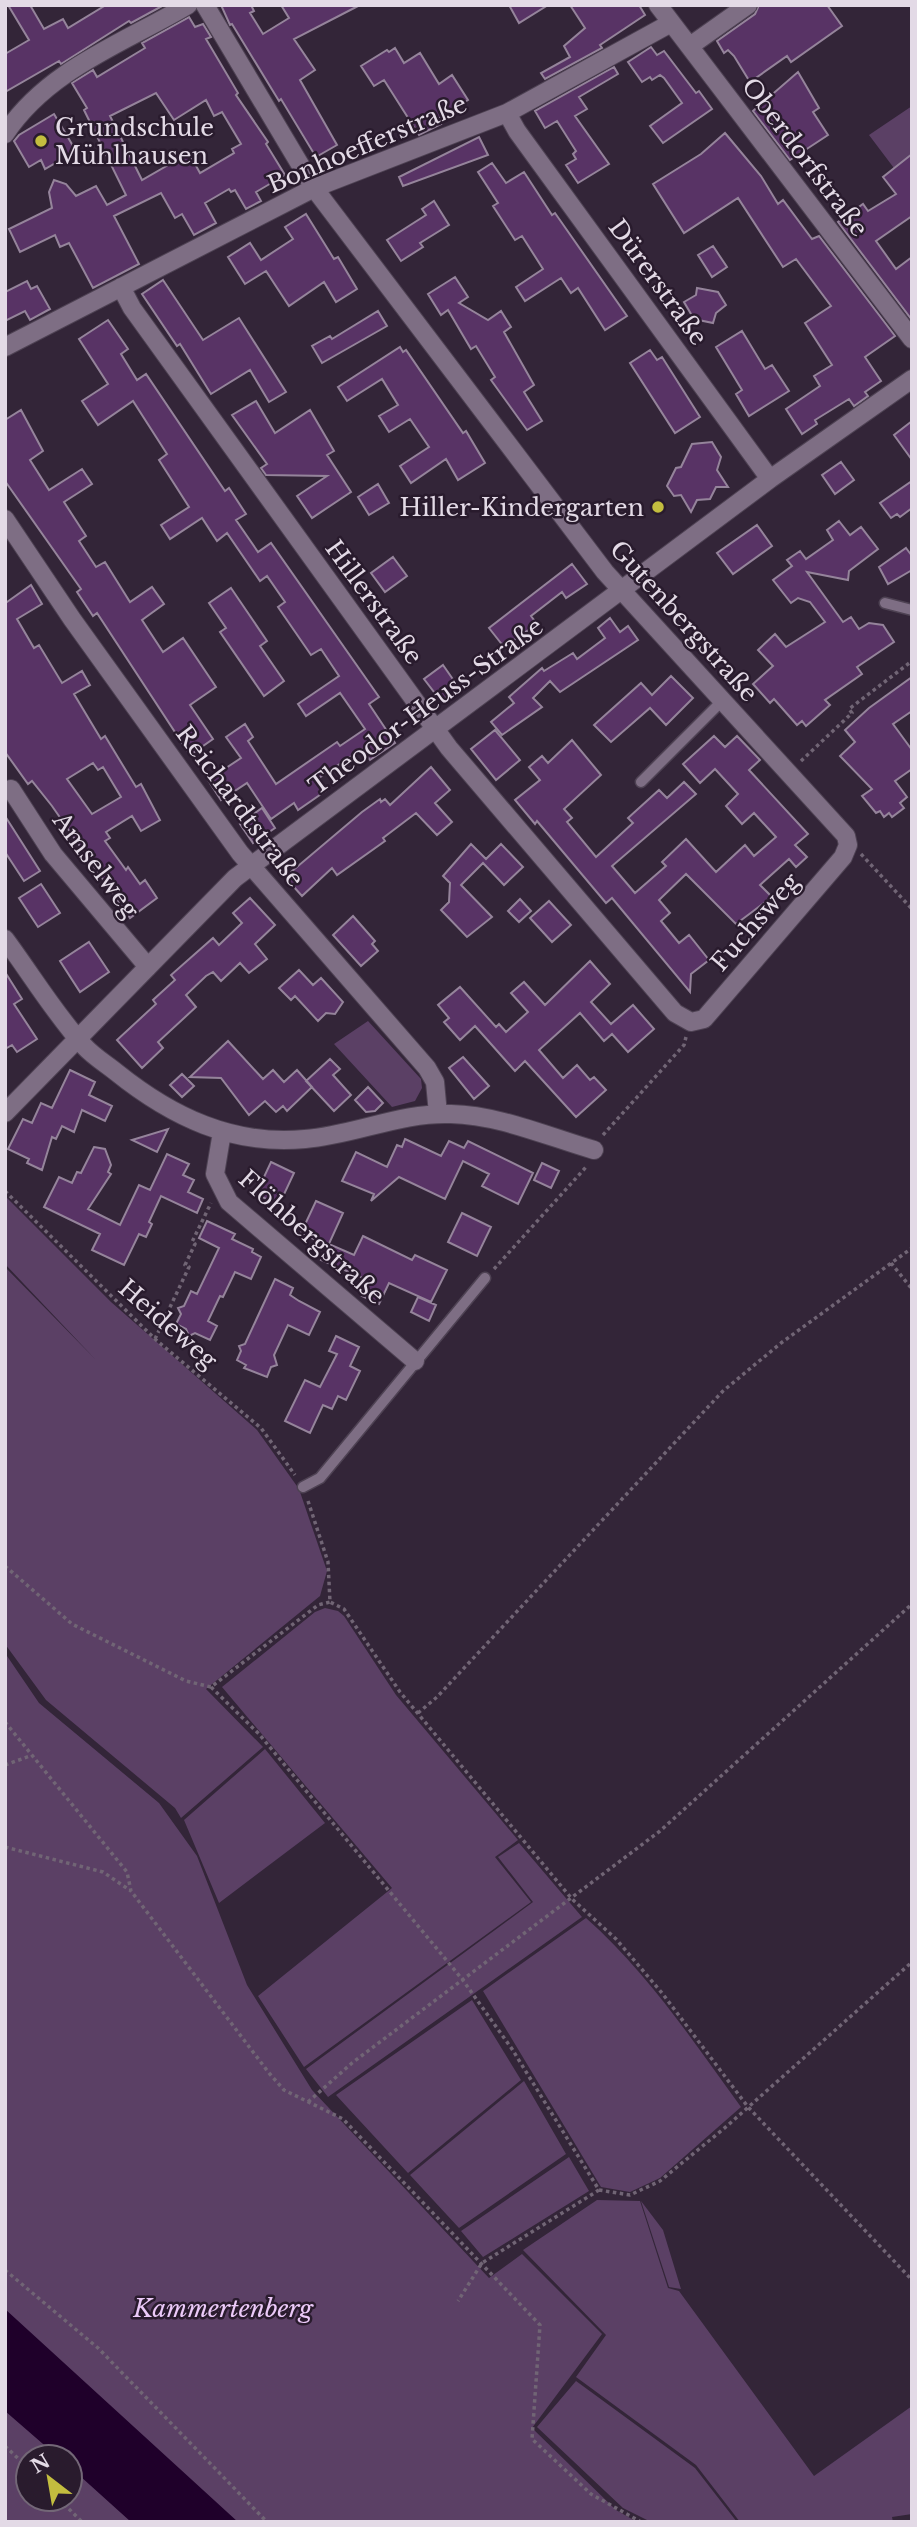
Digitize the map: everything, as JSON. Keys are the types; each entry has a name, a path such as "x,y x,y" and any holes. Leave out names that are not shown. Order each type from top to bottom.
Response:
{"street":[{"path":"5,134 29,103 66,72 188,5"},
{"name":"Gutenbergstraße","path":"205,5 314,188 622,592 843,832 848,845"},
{"name":"Oberdorfstraße","path":"658,5 912,339"},
{"path":"690,46 748,5"},
{"name":"Bonhoefferstraße","path":"5,347 314,188 507,113 671,23"},
{"name":"Dürerstraße","path":"507,113 517,131 770,480"},
{"name":"Hillerstraße","path":"121,288 132,308 435,730 675,1013 691,1022"},
{"name":"Theodor-Heuss-Straße","path":"5,1113 251,866 770,480 912,379"},
{"name":"Reichardtstraße","path":"5,519 72,619 251,866 427,1068 435,1082 438,1114"},
{"name":"Amselweg","path":"11,789 53,854 148,967"},
{"name":"Fuchsweg","path":"691,1022 708,1014 843,857 848,845"},
{"path":"5,939 84,1046 156,1102 180,1116 222,1132 261,1139 304,1139 438,1114 491,1120 594,1150"},
{"name":"Flöhbergstraße","path":"222,1132 215,1168 222,1192 229,1202 415,1361"}],"lane":[{"path":"885,603 912,610"},
{"path":"641,782 722,701"},
{"path":"303,1487 320,1478 485,1278"}],"path":[{"path":"789,773 852,713 849,709 912,661"},
{"path":"848,845 852,844 912,909"},
{"name":"Heideweg","path":"5,1191 155,1339 261,1428 303,1487 328,1562 330,1602"},
{"path":"155,1339 190,1267 185,1265 195,1244 192,1242 213,1198 222,1192"},
{"path":"418,1713 437,1697 723,1391 781,1343 912,1248"},
{"path":"891,1263 912,1289"},
{"path":"5,1566 72,1624 186,1681 211,1686 259,1734 462,1979 512,2049 599,2190"},
{"path":"211,1686 318,1605 330,1602 344,1609 400,1692 572,1899 616,1939 662,1993 748,2107 912,2280"},
{"path":"308,2102 352,2063 660,1831 912,1604"},
{"path":"5,1722 127,1872 131,1891"},
{"path":"5,1765 30,1756"},
{"path":"5,1847 103,1872 131,1891 268,2073 284,2090 343,2119 541,2325 532,2439 591,2494 641,2522"},
{"path":"458,2301 482,2263 599,2190 630,2195 660,2181 912,1962"},
{"path":"5,2270 98,2347 267,2522"}],"green space":[{"path":"912,106 912,192 869,135"},
{"path":"368,1021 421,1079 422,1088 415,1101 392,1107 334,1044"},
{"path":"5,1196 111,1302 257,1430 299,1489 327,1571 320,1596 206,1689 263,1747 181,1818 175,1808 46,1700 5,1644 5,1267 96,1360 5,1264"},
{"path":"325,1608 338,1611 344,1616 396,1695 518,1840 495,1857 531,1902 304,2067 258,1996 392,1888 222,1687 315,1612"},
{"name":"Kammertenberg","path":"5,1653 39,1703 159,1803 197,1856 247,1985 312,2090 489,2278 522,2254 602,2334 532,2428 616,2510 637,2522 5,2522"},
{"path":"265,1749 325,1823 219,1903 184,1820"},
{"path":"519,1843 582,1917 328,2097 306,2069 533,1902 498,1857"},
{"path":"586,1918 649,1984 741,2107 660,2178 630,2192 601,2187 483,1991"},
{"path":"472,2000 521,2080 408,2173 336,2095"},
{"path":"524,2081 566,2154 459,2228 410,2175"},
{"path":"569,2157 589,2191 483,2257 461,2231"},
{"path":"597,2200 640,2201 668,2288 679,2291 814,2476 912,2406 912,2514 892,2517 893,2522 740,2522 696,2465 576,2377 606,2335 523,2250"},
{"path":"641,2201 663,2230 681,2289 669,2287"},
{"path":"576,2381 695,2468 737,2522 651,2522 623,2508 537,2427"}],"shaded area":[{"path":"5,2309 238,2522 131,2522 84,2480 84,2443 42,2443 5,2411"}],"building":[{"path":"8,5 30,5 44,29 63,19 68,28 106,5 164,5 131,23 129,21 61,64 59,61 5,92 5,54 29,40"},
{"path":"221,5 251,5 254,11 250,13 263,34 289,18 281,5 360,5 294,39 315,70 300,80 337,145 316,157 281,99 279,101 232,24 230,25"},
{"path":"509,5 548,5 519,23"},
{"path":"570,5 639,5 645,15 600,45 602,48 545,79 541,73 570,57 564,46 585,28"},
{"path":"759,5 827,5 842,26 791,62 787,56 750,82 734,56 728,50 724,53 717,41 755,14"},
{"path":"189,17 195,27 203,24 211,37 206,39 238,93 236,95 268,142 266,144 285,175 256,192 261,201 246,209 235,190 231,192 229,189 205,203 216,223 194,235 182,214 175,218 161,193 114,216 139,264 93,288 69,243 60,247 55,235 20,252 9,229 52,208 49,192 54,180 66,184 76,196 96,186 107,205 126,195 84,110 87,108 72,83 93,70 97,77 145,48 142,43","holes":["156,93 174,120 206,100 214,116 222,112 241,144 232,149 234,153 200,173 189,153 142,180 110,116"]},
{"path":"651,47 657,55 664,51 696,93 699,91 712,109 663,143 650,126 682,103 664,78 660,75 642,82 628,62"},
{"path":"395,48 404,63 420,53 439,84 452,75 468,100 438,119 441,124 419,135 384,80 374,86 361,66"},
{"path":"614,67 618,74 579,97 587,109 575,116 609,164 578,183 566,165 576,159 573,154 576,151 557,121 545,128 535,111"},
{"path":"798,72 819,108 813,112 828,135 790,160 753,111"},
{"name":"Grundschule Mühlhausen","path":"54,114 76,151 45,169 41,160 29,167 14,141 19,135"},
{"path":"725,133 761,176 778,204 783,200 812,239 819,236 895,336 865,357 881,381 865,392 868,396 854,406 849,399 815,420 817,424 802,434 786,409 820,386 814,376 832,365 805,323 831,306 796,259 783,267 738,198 684,233 653,184 701,154"},
{"path":"479,137 488,155 403,186 399,177"},
{"path":"912,154 912,216 876,241 896,269 912,257 912,320 838,222 863,204 868,211 896,194 883,177"},
{"path":"492,163 506,183 524,172 552,215 555,213 627,316 605,330 578,288 571,293 561,278 525,301 516,287 543,269 522,236 515,240 493,206 498,203 478,172"},
{"path":"434,201 449,225 420,243 423,247 401,261 387,240 426,215 422,209"},
{"path":"306,214 334,259 338,257 357,289 336,302 324,282 289,306 266,271 245,284 228,257 250,243 261,260 293,239 285,227"},
{"path":"713,246 727,267 712,277 698,255"},
{"path":"455,277 468,297 459,303 488,320 501,311 511,327 504,332 534,385 524,392 542,421 527,430 491,380 495,377 476,346 471,349 448,310 441,315 428,294"},
{"path":"163,280 203,340 239,318 286,392 269,402 250,370 211,394 180,344 177,346 142,294"},
{"path":"27,281 31,289 37,286 50,309 30,320 25,311 5,321 5,292"},
{"path":"697,288 718,292 726,305 716,313 713,323 694,319 684,302 696,295"},
{"path":"378,311 387,326 322,363 312,346 330,336 332,339"},
{"path":"108,320 128,349 121,354 137,380 146,374 225,491 229,488 246,514 236,520 258,552 271,543 379,697 369,704 395,743 370,760 362,749 319,778 327,790 298,810 294,803 271,819 247,783 221,800 208,780 241,758 226,737 245,724 253,737 248,741 276,784 337,742 340,746 365,729 340,693 306,716 298,704 339,676 321,649 311,655 278,607 285,602 267,576 260,581 227,533 217,541 202,518 170,539 161,525 189,507 159,460 167,454 133,401 98,425 82,401 108,384 79,339"},
{"path":"742,331 765,369 772,365 789,391 749,416 736,394 742,390 716,347"},
{"path":"400,347 403,352 406,350 463,433 466,431 485,463 458,480 446,459 411,483 400,466 429,447 410,419 389,432 379,416 398,405 382,379 347,401 338,387"},
{"path":"650,350 657,360 662,357 700,417 675,433 630,363"},
{"path":"256,401 275,433 310,410 334,451 327,455 351,492 312,518 297,496 327,476 266,475 261,468 267,464 232,415"},
{"path":"21,410 43,451 30,460 49,490 82,469 92,484 64,502 86,536 79,541 96,567 105,562 130,602 152,587 164,604 142,620 163,652 183,638 216,687 190,705 213,739 190,755 97,613 93,616 77,592 81,589 5,481 5,420"},
{"path":"912,421 912,460 894,435"},
{"path":"712,442 721,457 717,470 728,487 716,487 710,499 697,500 691,512 681,495 674,496 667,486 676,468 681,467 692,444"},
{"path":"841,462 854,480 835,494 822,475"},
{"path":"912,481 912,508 900,517 897,514 891,518 880,503"},
{"path":"378,484 389,503 369,515 358,497"},
{"path":"839,521 850,535 861,527 878,549 849,571 848,580 807,572 843,622 851,617 859,629 869,623 883,625 894,642 857,667 862,674 825,700 830,705 806,726 802,721 797,725 774,699 770,703 753,684 773,666 758,650 775,634 786,647 825,622 810,602 798,598 791,603 773,580 792,566 787,560 800,551 806,559 833,540 827,530"},
{"path":"757,525 772,546 733,574 717,553"},
{"path":"906,548 912,556 912,570 888,584 879,567"},
{"path":"393,557 407,576 385,592 371,573"},
{"path":"572,564 587,584 566,598 562,592 531,616 537,624 504,647 489,628"},
{"path":"31,585 42,604 17,619 34,648 39,645 62,683 82,671 90,685 74,694 101,739 105,736 136,787 141,784 160,820 141,831 132,816 106,832 110,838 105,841 126,870 128,867 140,884 145,880 157,898 130,918 52,806 32,781 28,784 5,752 5,600 7,602","holes":["93,763 98,770 103,767 121,797 92,814 67,779"]},
{"path":"231,588 267,641 260,646 284,681 264,696 220,632 226,628 209,603"},
{"path":"610,618 620,632 628,626 638,640 560,692 550,681 533,698 542,707 502,735 491,722 514,703 509,697 542,668 544,671 573,653 577,659 605,638 598,628"},
{"path":"443,665 459,688 441,701 424,679"},
{"path":"671,676 693,698 666,725 650,708 611,742 594,725 641,683 652,695"},
{"path":"912,677 912,711 893,724 912,750 912,769 895,781 907,797 900,803 904,808 892,817 889,813 884,817 880,811 876,813 862,796 872,789 840,756 855,742 845,730 869,708"},
{"path":"495,730 520,760 496,780 471,749"},
{"path":"714,736 725,747 737,736 760,760 749,770 808,834 795,845 807,857 796,867 789,859 760,885 772,897 736,924 686,874 659,900 670,913 661,921 679,943 689,935 709,960 691,974 690,992 612,898 606,903 537,821 535,824 515,800 540,780 529,767 542,756 548,763 572,740 601,775 564,809 572,818 567,822 596,857 633,823 628,818 659,790 667,798 684,782 696,794 612,866 635,893 666,866 662,862 686,839 716,872 745,845 754,856 776,837 754,813 742,824 726,806 738,794 715,769 700,783 683,764"},
{"path":"431,767 450,790 435,803 452,822 437,835 416,813 383,838 385,841 337,875 332,868 302,896 285,877 380,799 381,802 385,799 390,805"},
{"path":"262,808 275,828 253,843 240,824"},
{"path":"5,816 40,871 24,881 5,852"},
{"path":"471,844 486,859 501,844 523,867 504,885 483,863 461,885 492,917 467,937 441,910 449,902 450,883 443,876"},
{"path":"41,884 60,913 38,927 19,898"},
{"path":"250,898 275,925 255,944 267,959 249,973 240,963 221,981 213,972 206,976 186,995 196,1007 158,1042 163,1048 142,1068 117,1040 156,1004 153,1000 175,980 171,975 213,938 219,945 242,923 233,913"},
{"path":"520,899 531,911 519,922 508,911"},
{"path":"549,901 571,925 552,942 530,918"},
{"path":"353,916 375,941 372,944 378,951 361,966 333,935"},
{"path":"89,942 109,972 80,992 60,961"},
{"path":"590,961 610,984 591,1002 611,1024 633,1005 654,1029 628,1052 612,1034 604,1041 580,1013 539,1050 563,1078 577,1065 590,1080 594,1077 606,1090 576,1117 525,1061 515,1071 475,1026 460,1040 444,1022 449,1018 438,1005 460,987 496,1027 499,1024 506,1032 528,1012 511,993 524,982 545,1005"},
{"path":"299,970 313,985 321,978 343,1002 335,1014 326,1013 318,1021 295,996 291,1000 279,988"},
{"path":"5,972 22,999 14,1004 37,1039 17,1052 12,1045 5,1049"},
{"path":"228,1041 263,1079 273,1070 284,1082 297,1070 312,1087 287,1111 283,1106 276,1112 265,1101 249,1115 221,1078 190,1077"},
{"path":"463,1057 489,1086 474,1099 449,1068"},
{"path":"330,1059 340,1069 333,1075 351,1095 334,1111 306,1081"},
{"path":"70,1070 95,1082 89,1095 112,1106 105,1121 82,1110 74,1132 62,1126 56,1139 52,1137 42,1170 27,1163 29,1159 8,1149 23,1119 32,1123 41,1103 52,1108"},
{"path":"182,1074 194,1086 182,1097 170,1085"},
{"path":"368,1087 383,1103 375,1111 366,1112 355,1100"},
{"path":"168,1129 157,1152 132,1140"},
{"path":"405,1139 441,1156 449,1141 464,1148 468,1141 533,1173 518,1204 482,1186 489,1174 463,1161 445,1199 399,1177 371,1201 374,1194 342,1181 356,1152 387,1167 397,1145 402,1147"},
{"path":"94,1147 105,1149 111,1165 108,1172 111,1174 88,1209 120,1225 139,1185 150,1190 167,1154 189,1164 183,1175 194,1180 188,1192 203,1199 197,1213 161,1196 149,1222 152,1224 146,1237 139,1234 124,1265 92,1250 100,1234 44,1207 59,1177 72,1183 77,1172 81,1173"},
{"path":"271,1162 294,1173 279,1205 256,1194"},
{"path":"542,1163 559,1171 551,1188 534,1180"},
{"path":"316,1201 343,1213 328,1246 301,1233"},
{"path":"462,1213 491,1227 477,1256 448,1242"},
{"path":"207,1221 235,1234 232,1239 253,1249 252,1252 261,1257 251,1279 235,1272 223,1297 220,1296 208,1321 217,1326 210,1340 195,1333 189,1336 186,1329 176,1324 181,1314 178,1308 184,1306 191,1291 197,1294 219,1248 199,1238"},
{"path":"363,1236 412,1260 415,1255 447,1270 431,1302 389,1283 379,1304 362,1296 370,1281 321,1260 329,1244 354,1255"},
{"path":"275,1279 293,1288 290,1295 320,1312 309,1335 288,1325 274,1355 277,1365 271,1367 267,1377 244,1368 246,1365 237,1360 241,1351 239,1346 245,1344"},
{"path":"418,1297 436,1305 429,1321 411,1312"},
{"path":"336,1336 359,1347 350,1366 360,1371 346,1400 338,1396 332,1409 323,1405 310,1433 285,1421 305,1380 320,1387 337,1354 329,1351"}],"place":[{"name":"Grundschule Mühlhausen","path":"41,141"},
{"name":"Hiller-Kindergarten","path":"658,507"}]}
